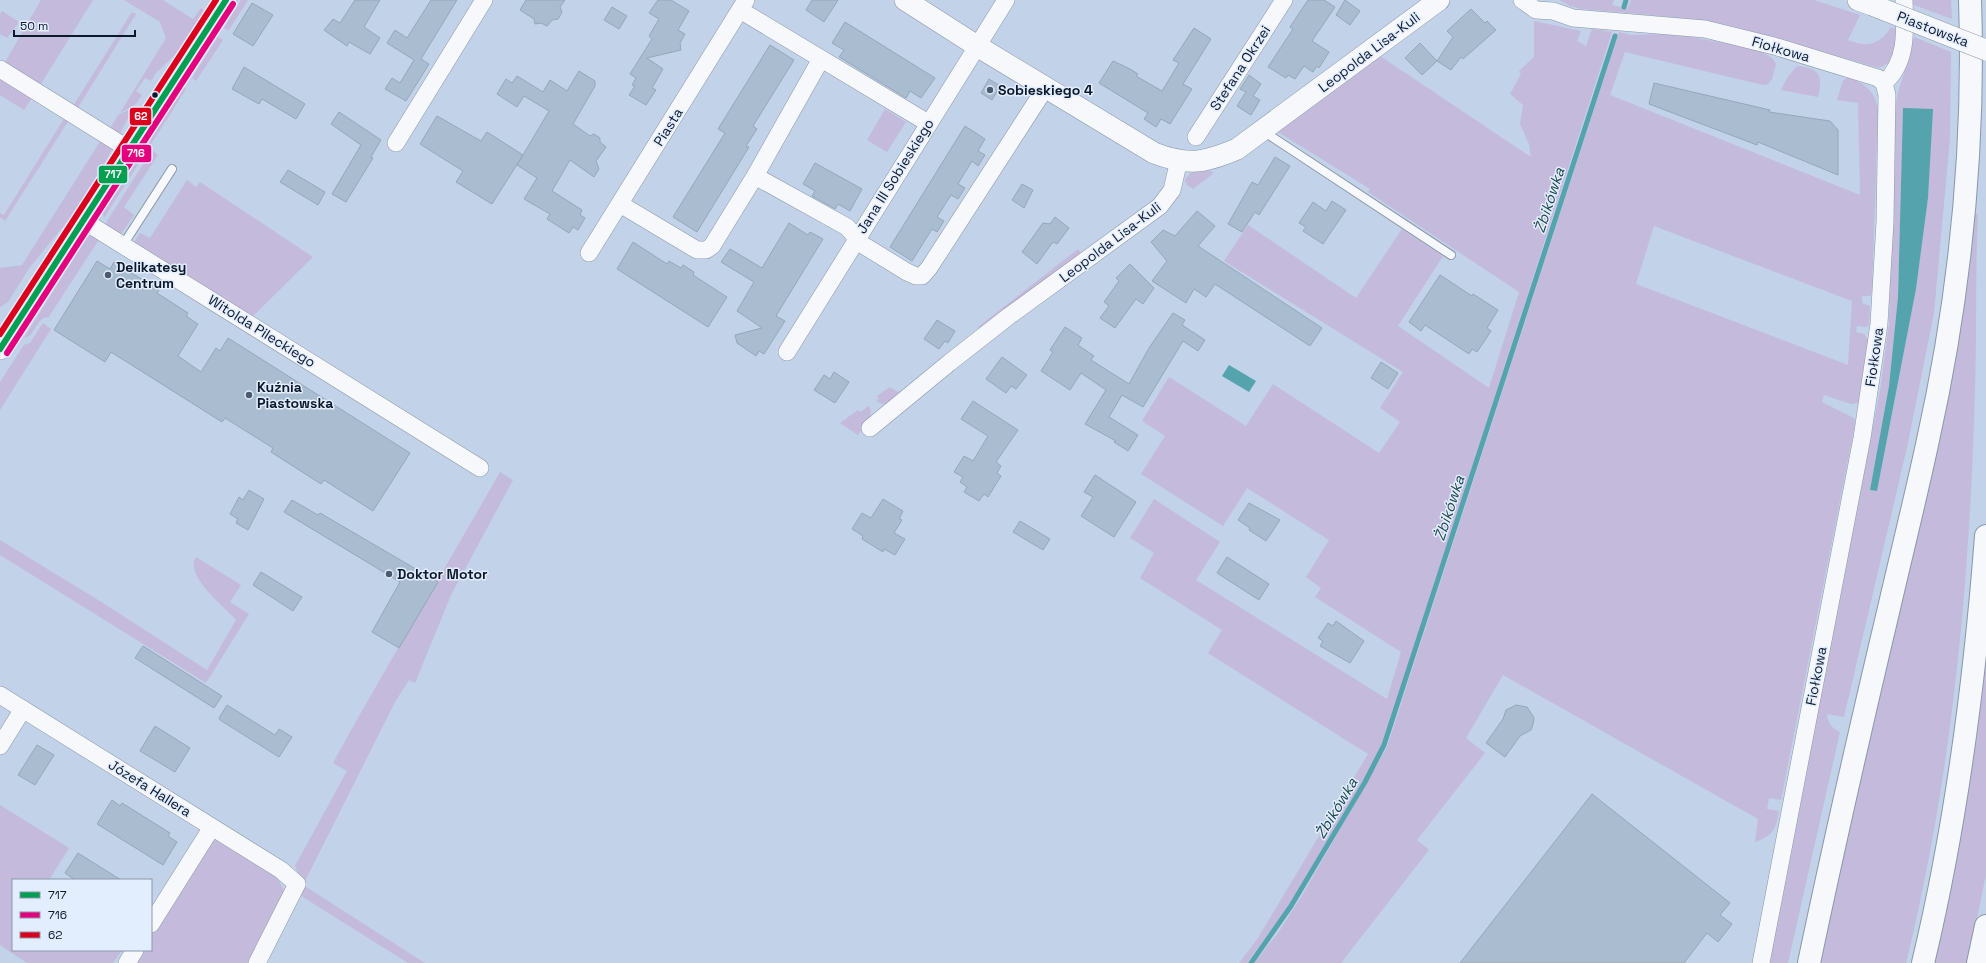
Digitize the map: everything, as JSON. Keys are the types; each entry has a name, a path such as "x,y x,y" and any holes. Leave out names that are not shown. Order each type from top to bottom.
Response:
{"highway":[{"path":"1808,963 1853,760 1928,439 1944,358 1962,232 1968,163 1971,70 1970,0"},
{"path":"1923,963 1947,854 1963,762 1978,631 1986,536"},
{"path":"1978,963 1986,926"}],"street":[{"path":"0,349 226,0"},
{"path":"396,143 484,0"},
{"path":"905,0 977,46 1154,154 1179,160"},
{"name":"Jana III Sobieskiego","path":"787,352 928,123 1006,0"},
{"name":"Stefana Okrzei","path":"1196,137 1284,0"},
{"name":"Leopolda Lisa-Kuli","path":"870,428 949,363 1010,316 1156,210 1165,202 1172,190 1179,160 1207,161 1237,149 1439,0"},
{"name":"Fiołkowa","path":"1522,0 1536,10 1550,5 1573,18 1705,29 1774,46 1878,78 1884,83 1887,95 1888,108 1885,222 1879,324 1860,446 1760,963"},
{"path":"1884,83 1893,75 1903,54 1904,0"},
{"name":"Piastowska","path":"1865,3 1986,50"},
{"path":"743,5 821,59 928,123"},
{"name":"Piasta","path":"589,253 743,5"},
{"path":"620,204 697,250 706,250 716,241 755,176 821,59"},
{"path":"0,69 130,150"},
{"path":"755,176 847,228 862,245 907,272 916,276 922,276 929,268 1046,87"},
{"name":"Witolda Pileckiego","path":"84,221 480,468"},
{"name":"Józefa Hallera","path":"0,695 282,870 297,884 257,963"},
{"path":"0,746 24,709"},
{"path":"152,922 212,827"},
{"path":"127,963 134,951"}],"lane":[{"path":"1262,131 1451,254"},
{"path":"123,245 172,169"}],"shaded area":[{"path":"41,0 93,0 39,87 4,64"},
{"path":"124,0 163,0 193,19 201,8 205,11 181,49 156,73 151,81 145,78 136,91 142,95 135,105 120,113 166,38 160,22"},
{"path":"241,0 248,0 229,30 224,28"},
{"path":"1559,0 1614,0 1612,5 1627,9 1631,0 1814,0 1860,15 1848,40 1861,44 1872,43 1882,38 1891,27 1895,29 1897,47 1889,63 1879,68 1728,25 1662,16 1582,9 1570,6"},
{"path":"1911,0 1951,0 1952,19 1911,4"},
{"path":"2,11 19,22 7,38 0,34 0,14"},
{"path":"132,12 136,14 77,109 73,106"},
{"path":"1534,21 1581,31 1577,41 1586,46 1593,29 1612,32 1387,731 1375,760 1288,907 1247,963 1239,963 1258,938 1368,754 1208,653 1222,630 1140,578 1154,553 1130,538 1154,499 1220,542 1196,580 1387,699 1401,652 1315,597 1321,588 1306,577 1329,540 1247,488 1223,526 1141,474 1165,436 1142,421 1169,377 1246,426 1273,384 1379,453 1400,422 1380,408 1403,372 1224,261 1248,225 1356,298 1402,229 1443,256 1398,326 1489,388 1519,292 1368,192 1370,189 1278,132 1380,56 1531,157 1529,144 1520,124 1523,105 1510,94 1521,74 1519,71 1534,57"},
{"path":"1619,32 1631,35 1675,34 1757,49 1772,58 1776,64 1772,79 1768,84 1763,85 1625,52 1610,95 1860,195 1858,103 1837,100 1843,80 1848,78 1864,85 1871,92 1878,108 1872,292 1870,296 1862,296 1862,303 1870,306 1869,325 1866,327 1857,326 1856,332 1864,334 1869,341 1859,403 1851,404 1824,395 1822,402 1854,418 1855,424 1781,800 1769,798 1767,809 1779,811 1777,823 1773,831 1766,837 1755,842 1758,819 1503,675 1466,738 1485,753 1417,840 1429,850 1341,963 1254,963 1278,933 1303,894 1387,747","holes":["1654,226 1852,301 1848,365 1636,284"]},
{"path":"218,37 223,40 196,81 192,78"},
{"path":"1914,37 1951,52 1950,138 1934,313 1908,443 1844,717 1827,714 1831,725 1840,732 1788,963 1766,963 1880,391 1889,324 1895,106","holes":["1903,109 1932,109 1928,198 1916,289 1877,491 1870,490 1889,386 1898,297"]},
{"path":"1797,66 1811,69 1818,74 1820,84 1818,97 1781,90 1787,78"},
{"path":"0,79 34,95 24,110 0,95"},
{"path":"182,86 186,89 104,218 102,207"},
{"path":"133,108 119,135 114,132 111,127 118,115"},
{"path":"1903,108 1933,109 1928,198 1916,289 1877,491 1870,490 1889,386 1898,297"},
{"path":"885,109 906,122 887,152 867,140"},
{"path":"65,117 69,120 5,221 0,217 0,213 4,215"},
{"path":"101,140 113,147 103,167 75,212 30,267 8,302 0,307 0,268 22,265"},
{"path":"152,150 158,155 124,207 134,215 121,234 104,226"},
{"path":"1207,169 1214,173 1193,189 1187,185 1185,180 1190,173"},
{"path":"187,180 196,187 200,182 313,257 252,317 133,244 140,233 150,238"},
{"path":"1978,214 1976,367 1969,533 1963,606 1947,750 1922,893 1906,963 1817,963 1973,215"},
{"path":"88,236 100,238 48,318 46,317 42,319 31,334 24,338"},
{"path":"1078,249 1083,255 980,329 978,327"},
{"path":"43,323 51,329 0,410 0,382 24,345 30,343"},
{"path":"1229,365 1256,381 1249,392 1222,376"},
{"path":"890,387 898,392 900,391 902,395 886,404 876,401 879,399 877,396"},
{"path":"869,406 871,414 870,417 858,435 840,423 858,410 860,412"},
{"path":"500,472 513,480 451,595 415,683 409,680 395,702 303,885 295,866 347,771 333,763"},
{"path":"0,540 103,603 207,670 236,620 200,582 194,565 196,557 241,585 230,602 249,614 206,683 0,555"},
{"path":"1986,659 1986,874 1968,963 1933,963 1965,811"},
{"path":"0,805 69,848 50,879 12,879 12,951 121,951 113,963 27,963 0,945"},
{"path":"220,838 248,854 273,873 284,891 248,963 132,963 139,951 152,951 152,930 209,843"},
{"path":"303,885 425,963 408,963 298,894"}],"building":[{"path":"355,0 380,0 364,27 380,38 370,54 349,42 347,46 324,30 333,19 340,23"},
{"path":"431,0 457,0 421,59 429,64 406,101 385,89 392,78 400,83 414,60 387,43 395,30 407,38"},
{"path":"526,0 565,0 560,7 562,12 558,19 552,20 547,26 541,23 535,24 534,19 520,10"},
{"path":"658,0 671,0 689,11 678,30 685,34 680,43 681,50 647,58 663,69 652,88 656,90 646,105 629,95 635,86 632,85 636,78 630,74 652,39 649,36 659,19 649,13"},
{"path":"812,0 838,0 824,22 806,10"},
{"path":"1308,0 1324,0 1335,7 1312,41 1329,52 1319,68 1317,66 1313,72 1304,66 1295,79 1288,75 1286,78 1268,67 1293,29 1290,27"},
{"path":"1345,0 1360,11 1350,25 1336,15"},
{"path":"252,3 273,15 253,46 233,34"},
{"path":"612,7 627,16 619,29 604,20"},
{"path":"1471,9 1485,23 1487,21 1496,30 1463,59 1461,57 1451,70 1437,61 1453,37 1447,31"},
{"path":"845,22 935,78 921,98 910,91 906,98 839,57 844,50 832,43"},
{"path":"1194,28 1211,39 1183,84 1192,89 1170,124 1161,119 1156,127 1144,119 1148,113 1099,83 1113,61 1130,69 1138,74 1136,76 1162,91 1179,63 1173,60"},
{"path":"1420,43 1437,61 1422,75 1405,58"},
{"path":"770,45 794,60 753,126 757,129 746,146 749,147 697,232 673,217 725,133 718,129"},
{"path":"244,67 305,104 296,119 262,99 259,104 232,89"},
{"path":"579,71 595,81 595,86 573,124 590,136 594,134 600,138 600,142 606,147 596,161 599,169 594,177 570,160 552,191 582,210 580,215 585,218 578,230 573,227 569,233 547,219 550,214 524,199 537,178 517,165 549,111 524,96 517,107 497,94 506,79 512,83 517,76 543,92 550,80 567,91"},
{"path":"1249,75 1261,84 1253,96 1260,100 1251,115 1237,106 1246,92 1240,89"},
{"name":"Sobieskiego 4","path":"989,79 1000,86 992,100 981,93"},
{"path":"1654,83 1770,110 1769,112 1830,121 1838,130 1838,175 1758,142 1757,145 1649,104"},
{"path":"339,112 381,140 371,157 373,158 346,202 332,194 361,145 331,124"},
{"path":"437,116 481,141 487,132 523,155 492,204 456,182 463,171 420,144"},
{"path":"965,126 985,139 978,151 985,155 978,166 972,161 958,184 965,188 958,199 951,195 937,217 944,221 937,232 932,229 912,261 890,247"},
{"path":"1275,157 1290,166 1259,215 1255,212 1242,232 1228,224 1252,182 1258,185"},
{"path":"815,163 862,189 850,211 838,204 835,209 812,196 815,191 803,184"},
{"path":"288,170 325,192 318,205 280,182"},
{"path":"1022,184 1033,190 1024,208 1012,200"},
{"path":"1332,201 1346,210 1323,244 1303,231 1306,227 1299,223 1313,202 1326,211"},
{"path":"1197,211 1215,226 1198,246 1322,328 1310,346 1215,284 1206,297 1194,289 1186,303 1152,281 1167,261 1151,242 1163,230 1175,236"},
{"path":"1055,217 1069,228 1057,244 1053,242 1037,264 1022,252 1043,223 1050,224"},
{"path":"789,223 808,235 810,232 823,239 776,316 785,321 764,354 759,351 756,356 737,343 735,335 762,328 737,311 754,282 721,262 730,249 762,268"},
{"path":"633,242 667,264 669,261 681,268 683,265 694,272 693,275 727,297 708,327 617,269"},
{"name":"Kuźnia Piastowska","path":"97,261 110,269 114,262 159,290 157,293 188,313 186,316 198,324 178,356 201,372 216,348 220,351 228,338 410,453 373,511 324,480 321,484 271,452 273,448 225,418 222,422 111,352 105,362 54,330"},
{"path":"1130,264 1154,288 1143,304 1136,299 1115,328 1100,318 1109,306 1104,302 1119,281 1116,278"},
{"path":"1440,275 1472,296 1473,294 1498,310 1487,328 1491,331 1477,352 1472,349 1469,354 1425,325 1421,331 1409,322"},
{"path":"1173,313 1185,320 1182,325 1205,340 1198,351 1183,341 1143,407 1122,395 1109,417 1138,435 1128,451 1114,442 1116,441 1085,424 1106,390 1081,373 1070,390 1041,371 1053,352 1050,350 1065,327 1082,338 1078,345 1094,356 1091,360 1129,384 1149,348"},
{"path":"937,320 955,331 948,343 945,341 939,349 924,339"},
{"path":"1002,357 1027,375 1016,389 1011,386 1006,393 986,379"},
{"path":"1381,362 1398,373 1388,389 1371,378"},
{"path":"834,372 849,382 835,403 814,390 824,375 830,379"},
{"path":"973,401 1018,430 996,462 1001,466 997,473 1001,476 988,497 984,494 979,501 964,492 967,487 960,482 963,477 954,472 964,456 973,461 988,436 961,419"},
{"path":"1095,475 1136,502 1114,537 1081,516 1093,497 1084,492"},
{"path":"249,490 264,499 248,530 236,523 238,519 230,514 239,497 243,500"},
{"path":"883,499 903,511 899,519 902,520 894,533 905,539 895,555 884,549 883,552 862,539 863,536 852,529 862,513 871,518"},
{"path":"292,500 318,515 320,513 438,582 399,648 372,632 400,582 284,512"},
{"path":"1249,503 1280,520 1266,541 1249,530 1250,528 1238,520"},
{"path":"1020,521 1050,539 1043,550 1013,532"},
{"path":"1227,557 1269,584 1259,600 1217,573"},
{"path":"261,572 302,597 293,611 253,585"},
{"path":"1336,621 1364,641 1350,663 1320,646 1323,641 1318,638 1328,623 1333,626"},
{"path":"143,646 222,696 214,708 135,658"},
{"path":"227,705 275,735 279,729 292,737 279,757 220,720 219,718"},
{"path":"1516,705 1527,707 1534,718 1533,724 1531,730 1520,736 1505,757 1486,743 1503,719 1506,710"},
{"path":"155,726 190,748 175,772 140,751"},
{"path":"37,745 54,755 35,785 18,775"},
{"path":"1592,794 1730,903 1720,915 1732,924 1718,942 1707,933 1684,963 1460,963"},
{"path":"112,800 120,806 122,803 170,833 168,836 177,842 163,865 97,824"},
{"path":"78,853 119,879 74,879 65,873"}],"waterway":[{"name":"Żbikówka","path":"1624,7 1626,0"},
{"name":"Żbikówka","path":"1251,963 1291,906 1365,782 1384,745 1615,36"}],"transit line":[{"name":"62","path":"0,334 216,0"},
{"name":"717","path":"0,349 226,0"},
{"name":"716","path":"7,353 233,4"}],"place":[{"name":"Sobieskiego 4","path":"990,90"},
{"name":"Delikatesy Centrum","path":"108,275"},
{"name":"Kuźnia Piastowska","path":"249,395"},
{"name":"Doktor Motor","path":"389,574"}]}
